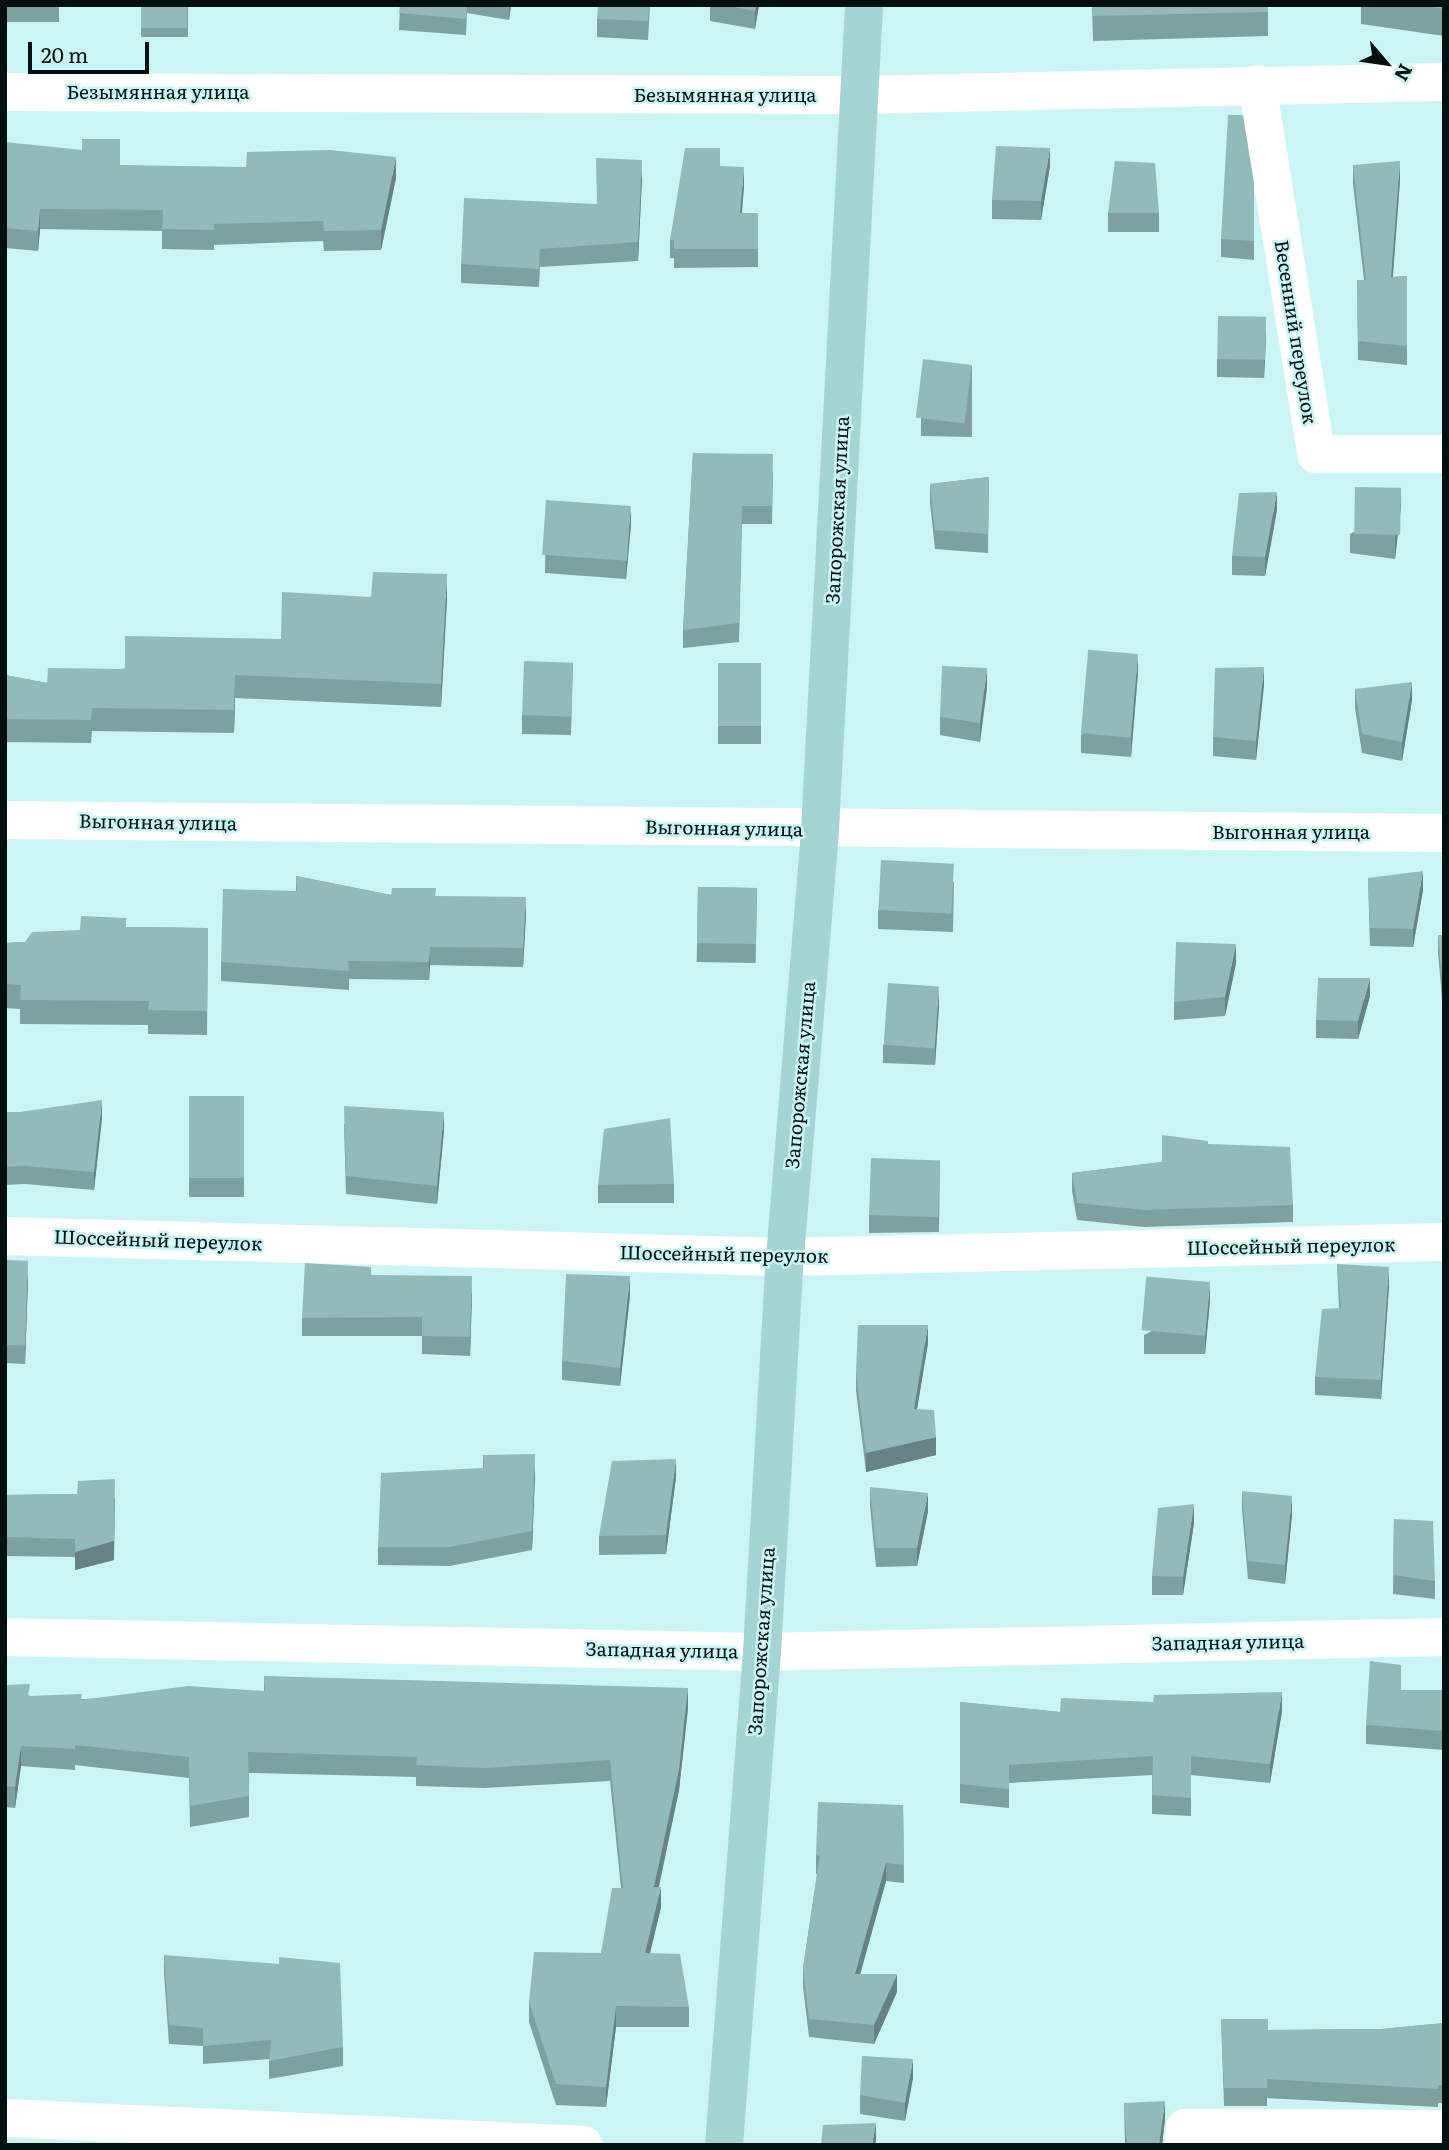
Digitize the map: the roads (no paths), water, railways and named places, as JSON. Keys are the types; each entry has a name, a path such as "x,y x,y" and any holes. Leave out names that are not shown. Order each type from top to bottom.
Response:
{"street":[{"name":"Запорожская улица","path":"724,2145 762,1652 785,1257 820,829 864,5"},
{"name":"Безымянная улица","path":"5,92 858,96 1257,84 1444,82"},
{"name":"Весенний переулок","path":"1257,84 1316,454 1444,454"},
{"name":"Выгонная улица","path":"5,820 1444,833"},
{"name":"Шоссейный переулок","path":"5,1236 785,1257 1444,1242"},
{"name":"Западная улица","path":"5,1637 762,1652 1444,1637"},
{"path":"5,2118 583,2145"},
{"path":"1184,2145 1185,2128 1444,2129"}]}
